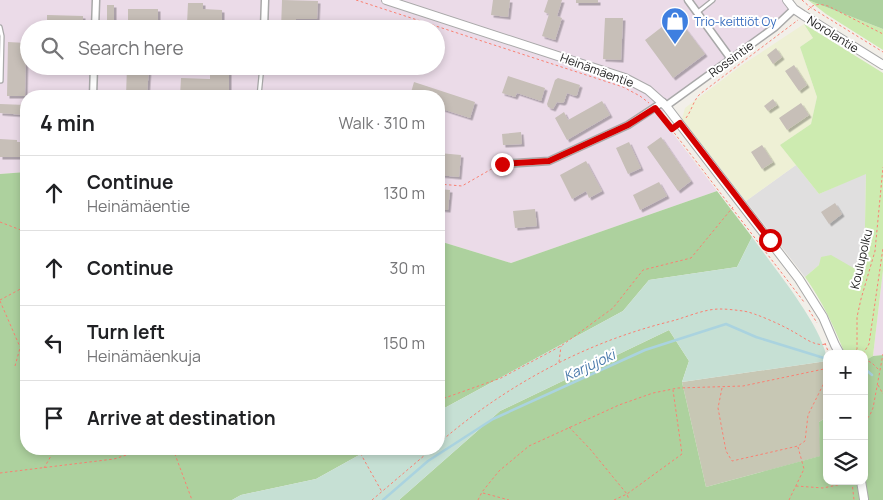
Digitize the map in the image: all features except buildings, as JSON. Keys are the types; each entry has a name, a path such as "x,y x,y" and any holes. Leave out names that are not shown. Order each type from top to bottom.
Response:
{"street":[{"path":"95,20 96,0"},
{"path":"264,20 265,0"},
{"name":"Heinämäentie","path":"386,0 625,78 648,90 664,104 680,123 804,286 823,317 838,350"},
{"path":"688,0 731,58"},
{"name":"Norolantie","path":"787,0 794,9 883,65"},
{"name":"Rossintie","path":"502,164 549,161 628,125 664,104 731,58 775,27 794,9"},
{"path":"93,90 94,75"},
{"name":"Heinämäentie","path":"834,350 835,345"},
{"path":"862,485 864,500"}],"lane":[{"path":"697,13 713,0"},
{"path":"0,26 2,36 1,81"},
{"path":"260,90 261,75"}],"path":[{"path":"356,0 418,20"},
{"path":"802,0 810,7 883,52"},
{"path":"680,123 687,117 695,99 700,94 797,22 810,7 820,4 828,6 883,34"},
{"path":"445,29 623,86 640,96 655,108 733,207 805,304"},
{"path":"445,185 462,186 502,164"},
{"name":"Koulupolku","path":"856,350 857,318 874,251 883,167"},
{"path":"445,398 501,378 561,346 613,308 643,270 691,258 733,207"},
{"path":"0,222 20,230"},
{"path":"865,350 869,344 883,248"},
{"path":"16,366 20,347 0,300 20,289"},
{"path":"445,438 506,391 559,362 641,328 719,309 747,311 790,330 806,340 821,345"},
{"path":"809,310 817,323"},
{"path":"823,337 828,350"},
{"path":"559,362 561,346"},
{"path":"868,417 873,408 883,354"},
{"path":"868,361 880,370"},
{"path":"478,500 482,492 499,472 529,446 619,405 653,393 673,389 742,386 823,369"},
{"path":"878,384 883,394"},
{"path":"723,387 718,408 726,452 732,461 798,446 805,441 808,415 823,385"},
{"path":"614,500 627,494 682,454 673,389"},
{"path":"569,427 627,494 628,500"},
{"path":"789,500 804,469 798,446"},
{"path":"44,469 51,455"},
{"path":"0,473 44,469 114,459 126,455"},
{"path":"175,455 192,500"},
{"path":"361,455 382,492"},
{"path":"372,500 425,455"},
{"path":"796,486 824,488 836,485"},
{"path":"852,485 854,500"},
{"path":"482,492 509,500"}],"shaded area":[{"path":"0,0 782,0 789,9 775,24 667,103 661,118 717,191 511,263 445,243 445,90 20,90 20,172 0,174"},
{"path":"804,24 813,38 800,47 817,97 811,124 780,145 796,165 746,201 682,119 685,108 742,65"},
{"path":"796,165 819,194 866,173 864,274 819,265 805,277 746,201"},
{"path":"752,237 808,315 824,348 823,362 682,382 689,361 669,330 500,411 399,500 232,500 241,495 316,479 359,455 445,455 445,408 623,311 649,280 737,267"},
{"path":"883,270 883,355 873,356"},
{"path":"823,362 823,420 819,422 821,456 706,487 682,382"}],"green space":[{"path":"808,0 883,29 883,50 826,14"},
{"path":"808,0 883,0 883,29"},
{"path":"804,24 883,73 883,270 873,356 868,359 868,350 843,350 827,314 805,277 819,265 821,257 831,255 864,274 866,174 819,194 780,145 811,124 817,97 800,47 813,38"},
{"path":"20,172 20,455 359,455 316,479 241,495 232,500 0,500 0,174"},
{"path":"717,191 752,237 737,267 649,280 623,311 445,408 445,243 511,263"},
{"path":"669,330 689,361 682,382 706,487 820,456 819,422 823,420 823,485 868,485 868,359 883,355 883,500 399,500 500,411"}],"waterway":[{"name":"Karjujoki","path":"445,450 493,419 645,350 726,324 756,337 823,358"},
{"name":"Karjujoki","path":"868,372 872,375"},
{"name":"Karjujoki","path":"383,500 437,455"}],"place":[{"name":"Trio-keittiöt Oy","path":"675,45"}],"route":[{"path":"502,164 549,161 628,125 655,108 672,129 680,123 770,240"}]}
